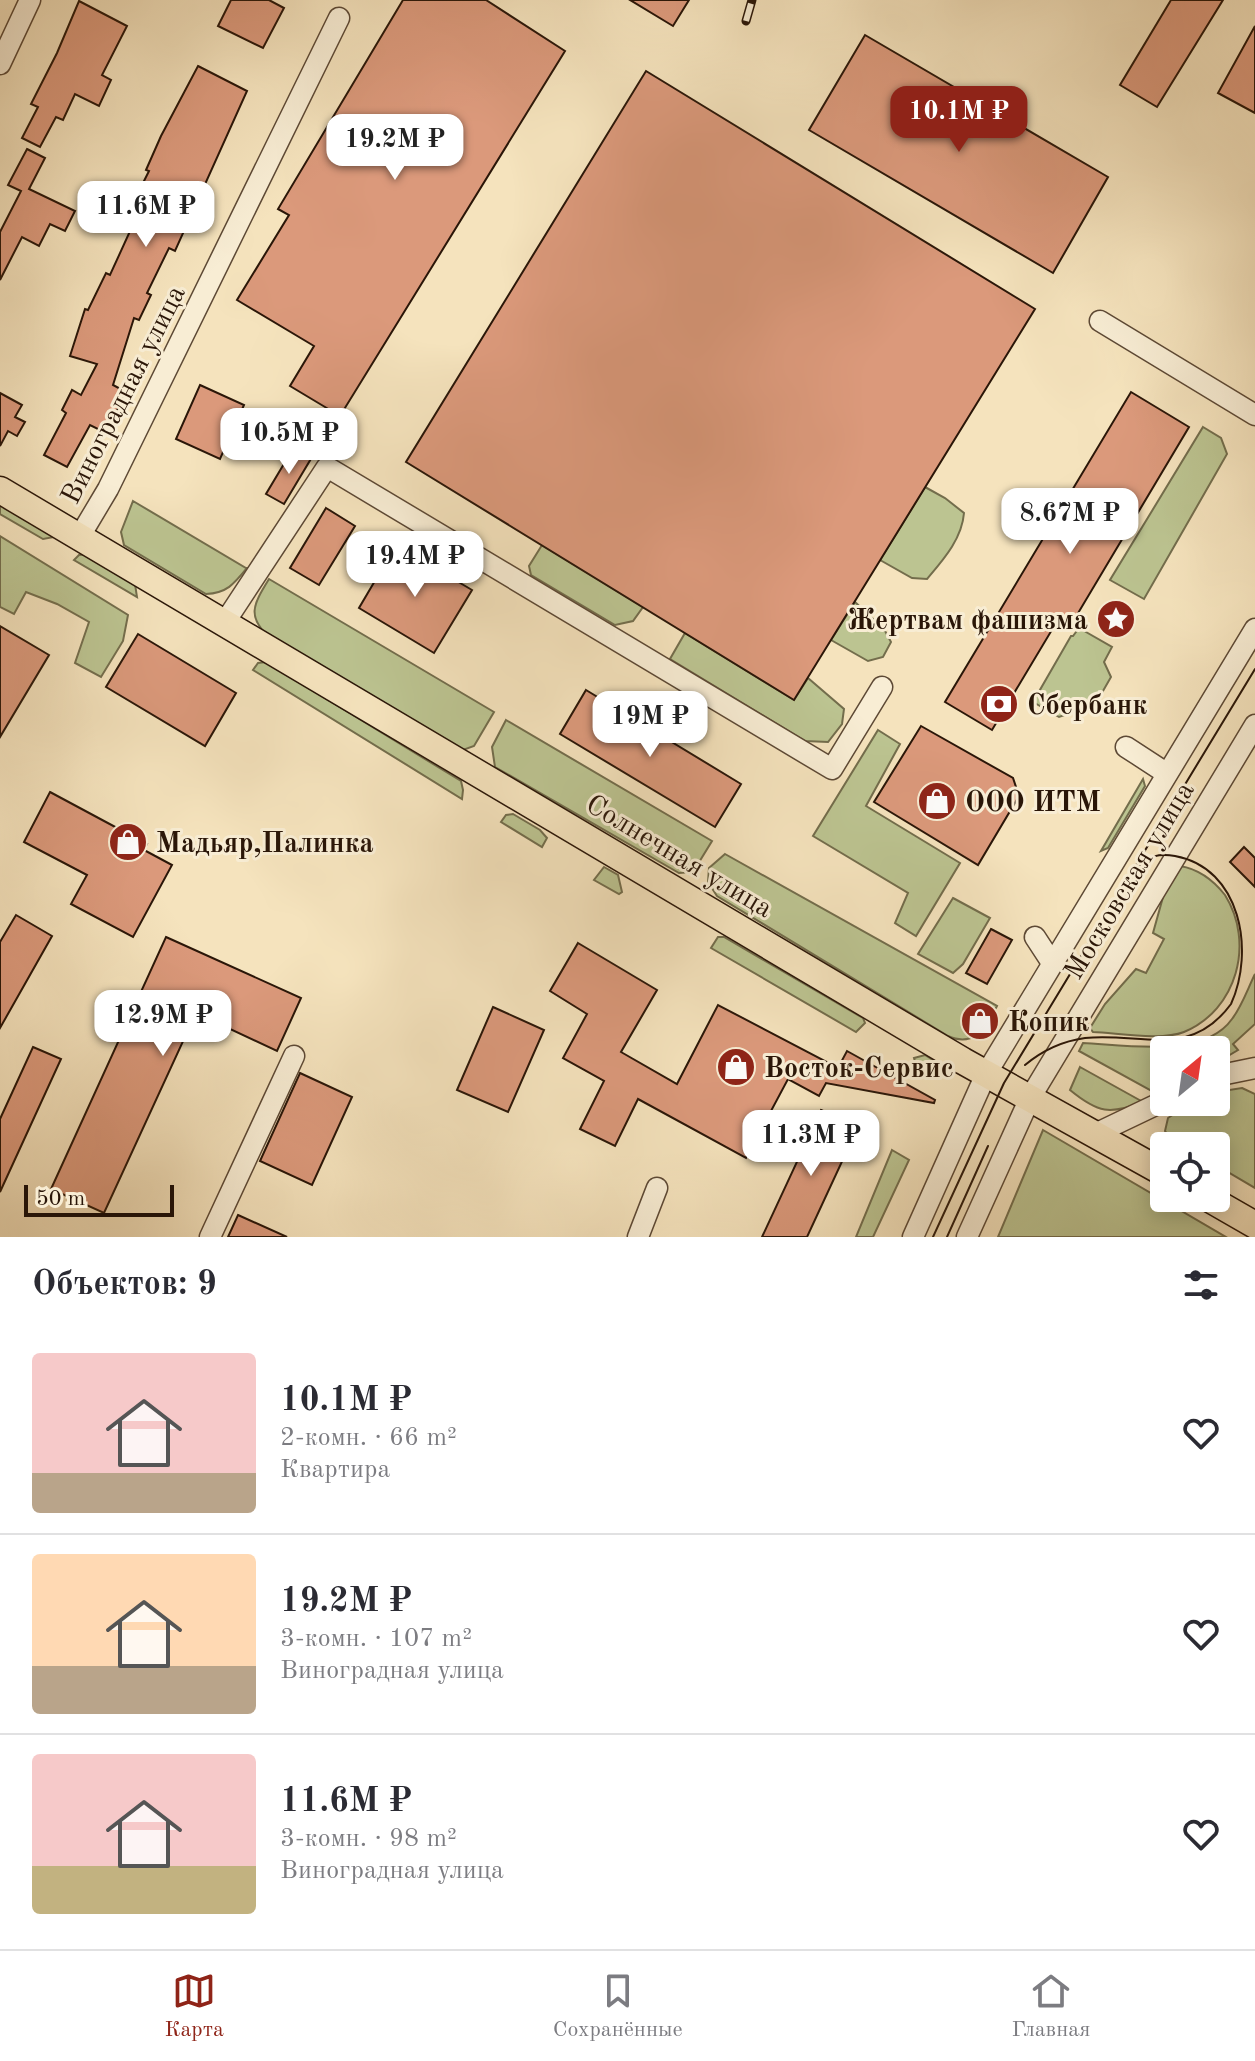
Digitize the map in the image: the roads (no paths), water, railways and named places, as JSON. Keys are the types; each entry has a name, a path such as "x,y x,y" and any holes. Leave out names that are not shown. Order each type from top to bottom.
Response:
{"main road":[{"name":"Солнечная улица","path":"0,490 986,1074 1150,1165"},
{"path":"1230,1211 1255,1225"}],"street":[{"path":"0,64 30,0"},
{"name":"Виноградная улица","path":"80,536 108,489 339,18"},
{"path":"1100,321 1255,415"},
{"path":"225,622 327,467 832,769 882,687"},
{"name":"Московская улица","path":"913,1237 986,1074 1255,629"},
{"name":"Московская улица","path":"967,1237 1030,1098 1255,725"},
{"path":"1126,747 1166,773"},
{"path":"1035,937 1052,963"},
{"path":"210,1237 294,1056"},
{"path":"1230,1073 1255,1068"},
{"path":"1095,1134 1150,1108"},
{"path":"638,1237 657,1188"}],"tram line":[{"path":"933,1237 1004,1083 1255,669"},
{"path":"1025,1065 1046,1051 1077,1039 1182,1038 1199,1032 1215,1021 1231,1004 1242,960 1237,915 1228,894 1215,877 1197,864 1175,856 1154,856 1137,868"},
{"path":"947,1237 988,1146"}],"railway":[{"path":"746,21 752,0"}],"place":[{"name":"Жертвам фашизма","path":"1116,619"},
{"name":"Сбербанк","path":"999,704"},
{"name":"ООО ИТМ","path":"937,801"},
{"name":"Мадьяр,Палинка","path":"128,842"},
{"name":"Копик","path":"980,1021"},
{"name":"Восток-Сервис","path":"736,1067"}]}
